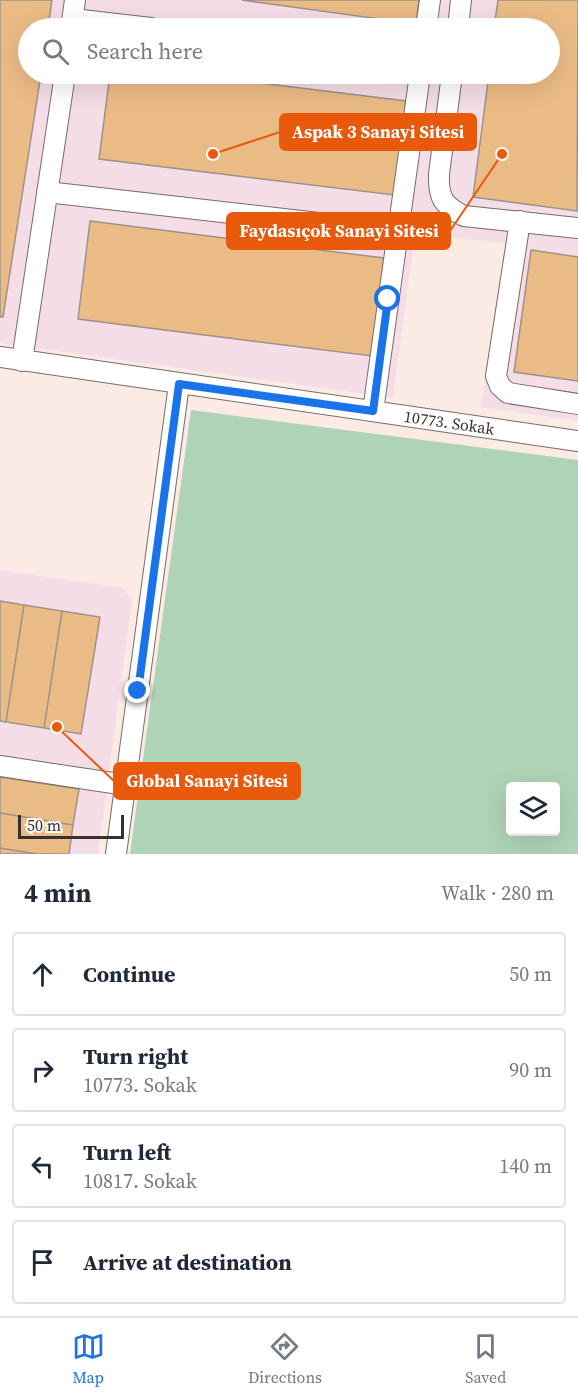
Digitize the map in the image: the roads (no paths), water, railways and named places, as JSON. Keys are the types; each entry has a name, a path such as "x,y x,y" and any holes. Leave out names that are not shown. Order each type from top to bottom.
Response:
{"street":[{"path":"427,18 430,0"},
{"path":"459,18 461,0"},
{"path":"22,361 63,84"},
{"path":"373,411 419,84"},
{"path":"451,84 439,174 439,188 443,201 464,216 578,228"},
{"path":"47,192 398,232"},
{"path":"520,221 496,376 500,386 508,393 578,404"},
{"name":"10773. Sokak","path":"0,357 578,441"},
{"path":"116,854 179,384"},
{"path":"0,766 126,785"}],"place":[{"name":"Aspak 3 Sanayi Sitesi","path":"213,154"},
{"name":"Faydasıçok Sanayi Sitesi","path":"502,154"},
{"name":"Global Sanayi Sitesi","path":"57,727"}]}
